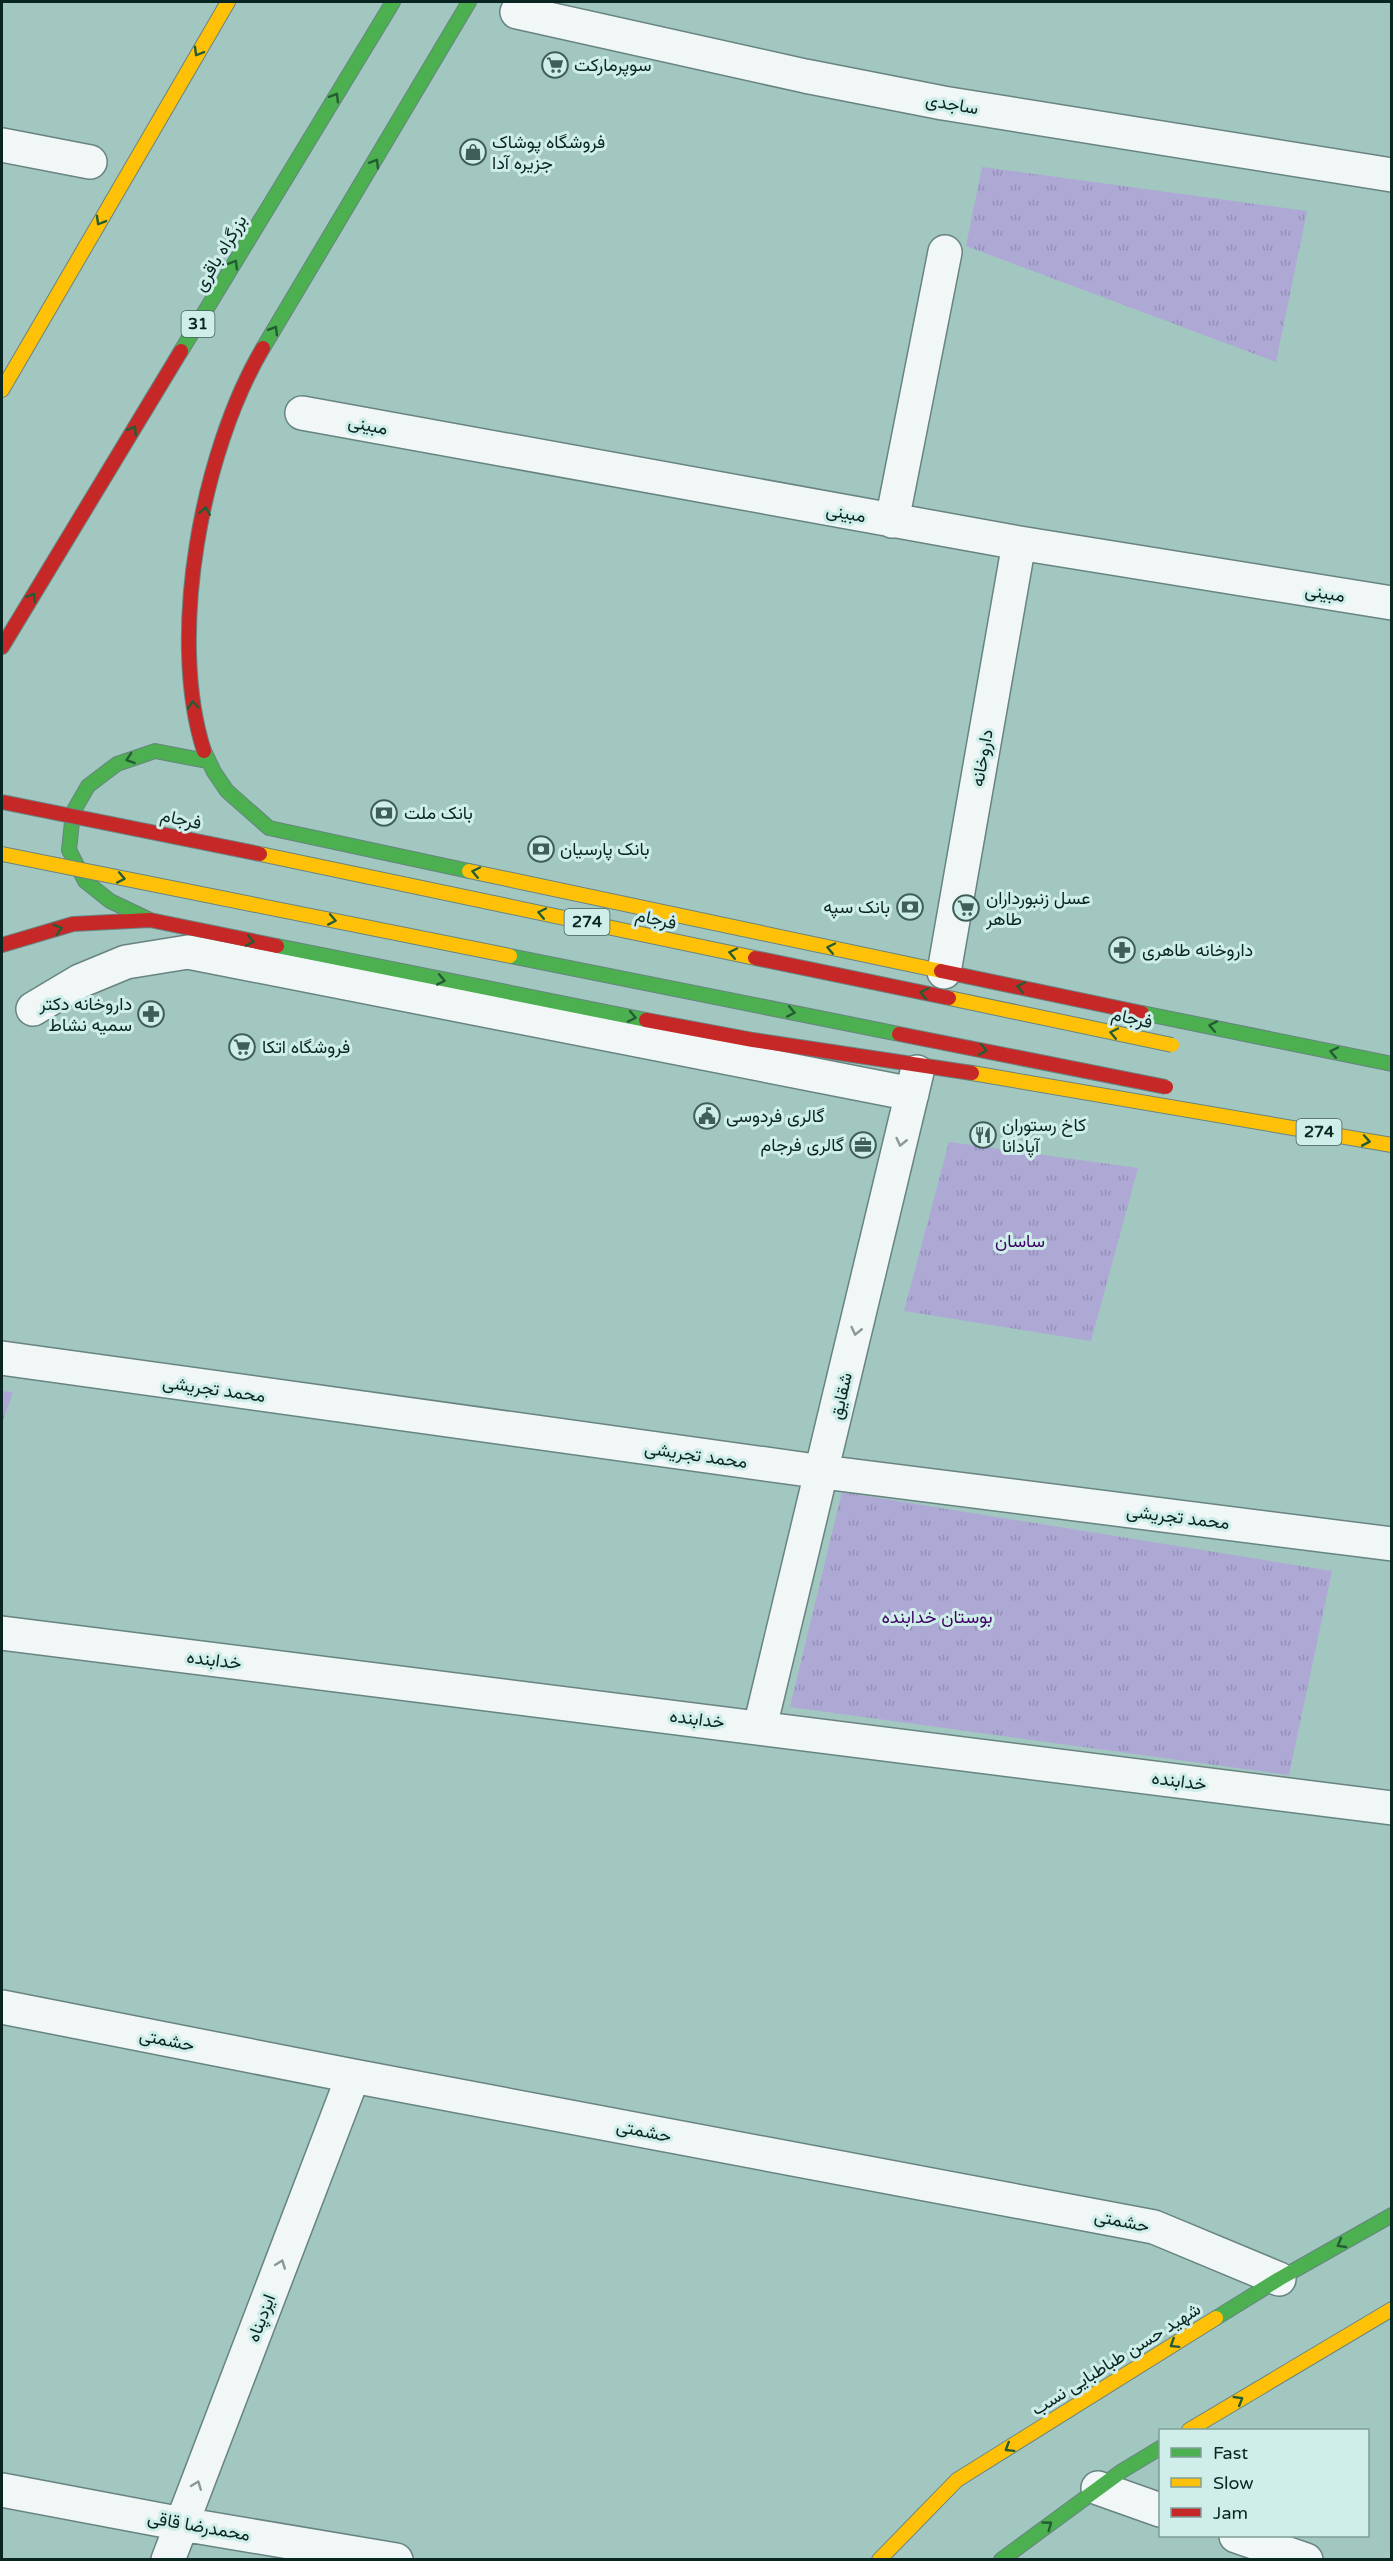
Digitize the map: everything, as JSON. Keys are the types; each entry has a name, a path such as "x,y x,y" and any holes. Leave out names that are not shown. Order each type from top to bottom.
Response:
{"main road":[{"path":"2,390 228,2"},
{"name":"بزرگراه باقری","path":"2,647 393,2"},
{"path":"470,2 245,379 232,406 207,498 194,573 190,621 193,712 207,761 225,789 242,808 269,828 944,972 1392,1064"},
{"path":"207,761 155,751 117,764 88,786 73,812 69,850 86,881 110,901 150,920 404,973 753,1040 916,1079 1247,1120"},
{"name":"فرجام","path":"2,802 1177,1045"},
{"name":"274","path":"2,854 1176,1091 1247,1120 1392,1145"},
{"path":"2,945 73,924 150,920"},
{"path":"1215,1042 1270,1038"},
{"name":"شهید حسن طباطبایی نسب","path":"879,2559 957,2480 1279,2279 1392,2214"},
{"path":"1191,2429 1392,2309"},
{"path":"1001,2559 1098,2488 1159,2449"}],"street":[{"name":"ساجدی","path":"517,12 805,76 932,101 1392,175"},
{"path":"2,145 90,162"},
{"path":"892,521 945,252"},
{"name":"مبینی","path":"302,413 892,521 1392,603"},
{"name":"داروخانه","path":"944,972 1019,543"},
{"path":"33,1009 80,981 126,962 188,952 916,1079"},
{"name":"شقایق","path":"760,1727 916,1079"},
{"name":"محمد تجریشی","path":"2,1358 823,1472 1392,1544"},
{"name":"خدابنده","path":"2,1634 760,1727 1392,1808"},
{"name":"حشمتی","path":"2,2007 353,2076 1154,2227 1279,2279"},
{"name":"ایزدپناه","path":"168,2559 353,2076"},
{"path":"1098,2488 1159,2509"},
{"name":"محمدرضا قاقی","path":"2,2490 182,2524 396,2559"},
{"path":"1242,2537 1306,2559"}],"green space":[{"path":"982,167 1307,211 1276,362 966,246"},
{"name":"ساسان","path":"949,1142 1138,1168 1091,1341 904,1311"},
{"path":"2,1391 13,1392 2,1423"},
{"name":"بوستان خدابنده","path":"842,1492 1332,1571 1289,1775 790,1707"}],"traffic: fast":[{"path":"181,351 393,2"},
{"path":"263,348 469,2"},
{"path":"148,919 110,901 85,881 69,850 73,812 88,786 117,764 155,751 207,761"},
{"path":"204,751 227,791 269,828 469,871"},
{"path":"277,946 646,1020"},
{"path":"510,956 899,1034"},
{"path":"1142,1013 1392,1064"},
{"path":"1216,2318 1279,2279 1392,2215"},
{"path":"1001,2560 1122,2471 1159,2449"}],"traffic: slow":[{"path":"2,390 228,2"},
{"path":"2,854 510,956"},
{"path":"260,854 755,958"},
{"path":"469,871 941,971"},
{"path":"949,998 1172,1045"},
{"path":"972,1073 1392,1145"},
{"path":"1191,2429 1392,2309"},
{"path":"879,2560 957,2480 1216,2318"}],"traffic: jam":[{"path":"204,751 193,705 189,654 190,600 197,545 208,490 223,438 241,390 263,348"},
{"path":"2,647 181,351"},
{"path":"2,802 260,854"},
{"path":"2,945 73,924 150,920 277,946"},
{"path":"755,958 949,998"},
{"path":"941,971 1142,1013"},
{"path":"646,1020 753,1040 972,1073"},
{"path":"899,1034 1166,1087"}],"place":[{"name":"سوپرمارکت","path":"555,65"},
{"name":"فروشگاه پوشاک جزیره آدا","path":"473,152"},
{"name":"بانک ملت","path":"384,813"},
{"name":"بانک پارسیان","path":"541,849"},
{"name":"بانک سپه","path":"910,907"},
{"name":"عسل زنبورداران طاهر","path":"966,908"},
{"name":"داروخانه طاهری","path":"1122,950"},
{"name":"داروخانه دکتر سمیه نشاط","path":"151,1014"},
{"name":"فروشگاه اتکا","path":"242,1047"},
{"name":"گالری فردوسی","path":"707,1116"},
{"name":"کاخ رستوران آپادانا","path":"983,1135"},
{"name":"گالری فرجام","path":"863,1145"}]}
